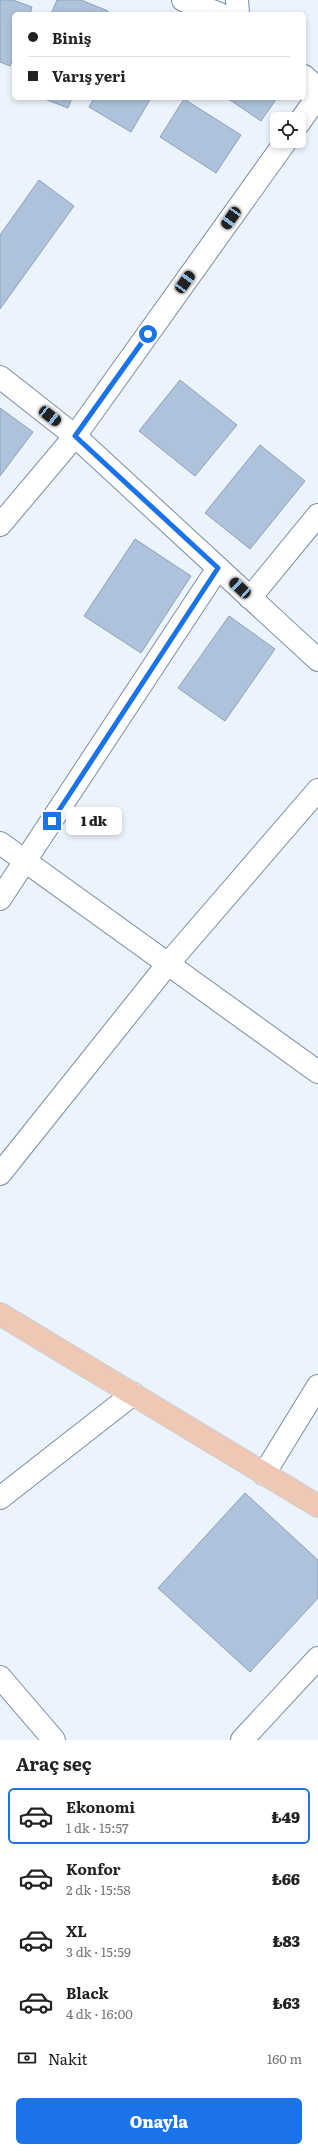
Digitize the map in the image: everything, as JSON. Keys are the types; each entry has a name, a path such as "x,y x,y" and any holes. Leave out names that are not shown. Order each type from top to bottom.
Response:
{"main road":[{"path":"0,1314 318,1506"}],"street":[{"path":"182,0 215,12"},
{"path":"237,0 238,12"},
{"path":"306,78 318,89"},
{"path":"306,113 318,96"},
{"path":"0,525 75,436 281,148"},
{"path":"0,377 75,436 318,660"},
{"path":"250,598 318,515"},
{"path":"0,899 218,568"},
{"path":"0,1174 168,965 318,790"},
{"path":"0,843 318,1072"},
{"path":"264,1474 318,1386"},
{"path":"0,1498 133,1394"},
{"path":"242,1740 318,1658"},
{"path":"0,1677 54,1740"}],"building":[{"path":"0,0 13,0 32,7 31,12 12,12 12,61 10,66 0,62"},
{"path":"57,0 81,0 108,11 108,12 52,12"},
{"path":"47,100 71,100 68,108"},
{"path":"93,100 150,100 131,132 89,107"},
{"path":"183,100 241,135 216,173 160,137"},
{"path":"230,100 276,100 261,121"},
{"path":"39,180 74,206 0,309 0,235"},
{"path":"180,380 237,425 195,476 139,431"},
{"path":"0,408 33,432 0,476"},
{"path":"260,445 305,481 250,549 205,513"},
{"path":"135,539 191,576 141,653 84,616"},
{"path":"229,616 275,649 225,721 178,688"},
{"path":"245,1493 318,1560 318,1598 250,1672 158,1588"}],"route":[{"path":"52,821 218,568 75,436 148,334"}]}
